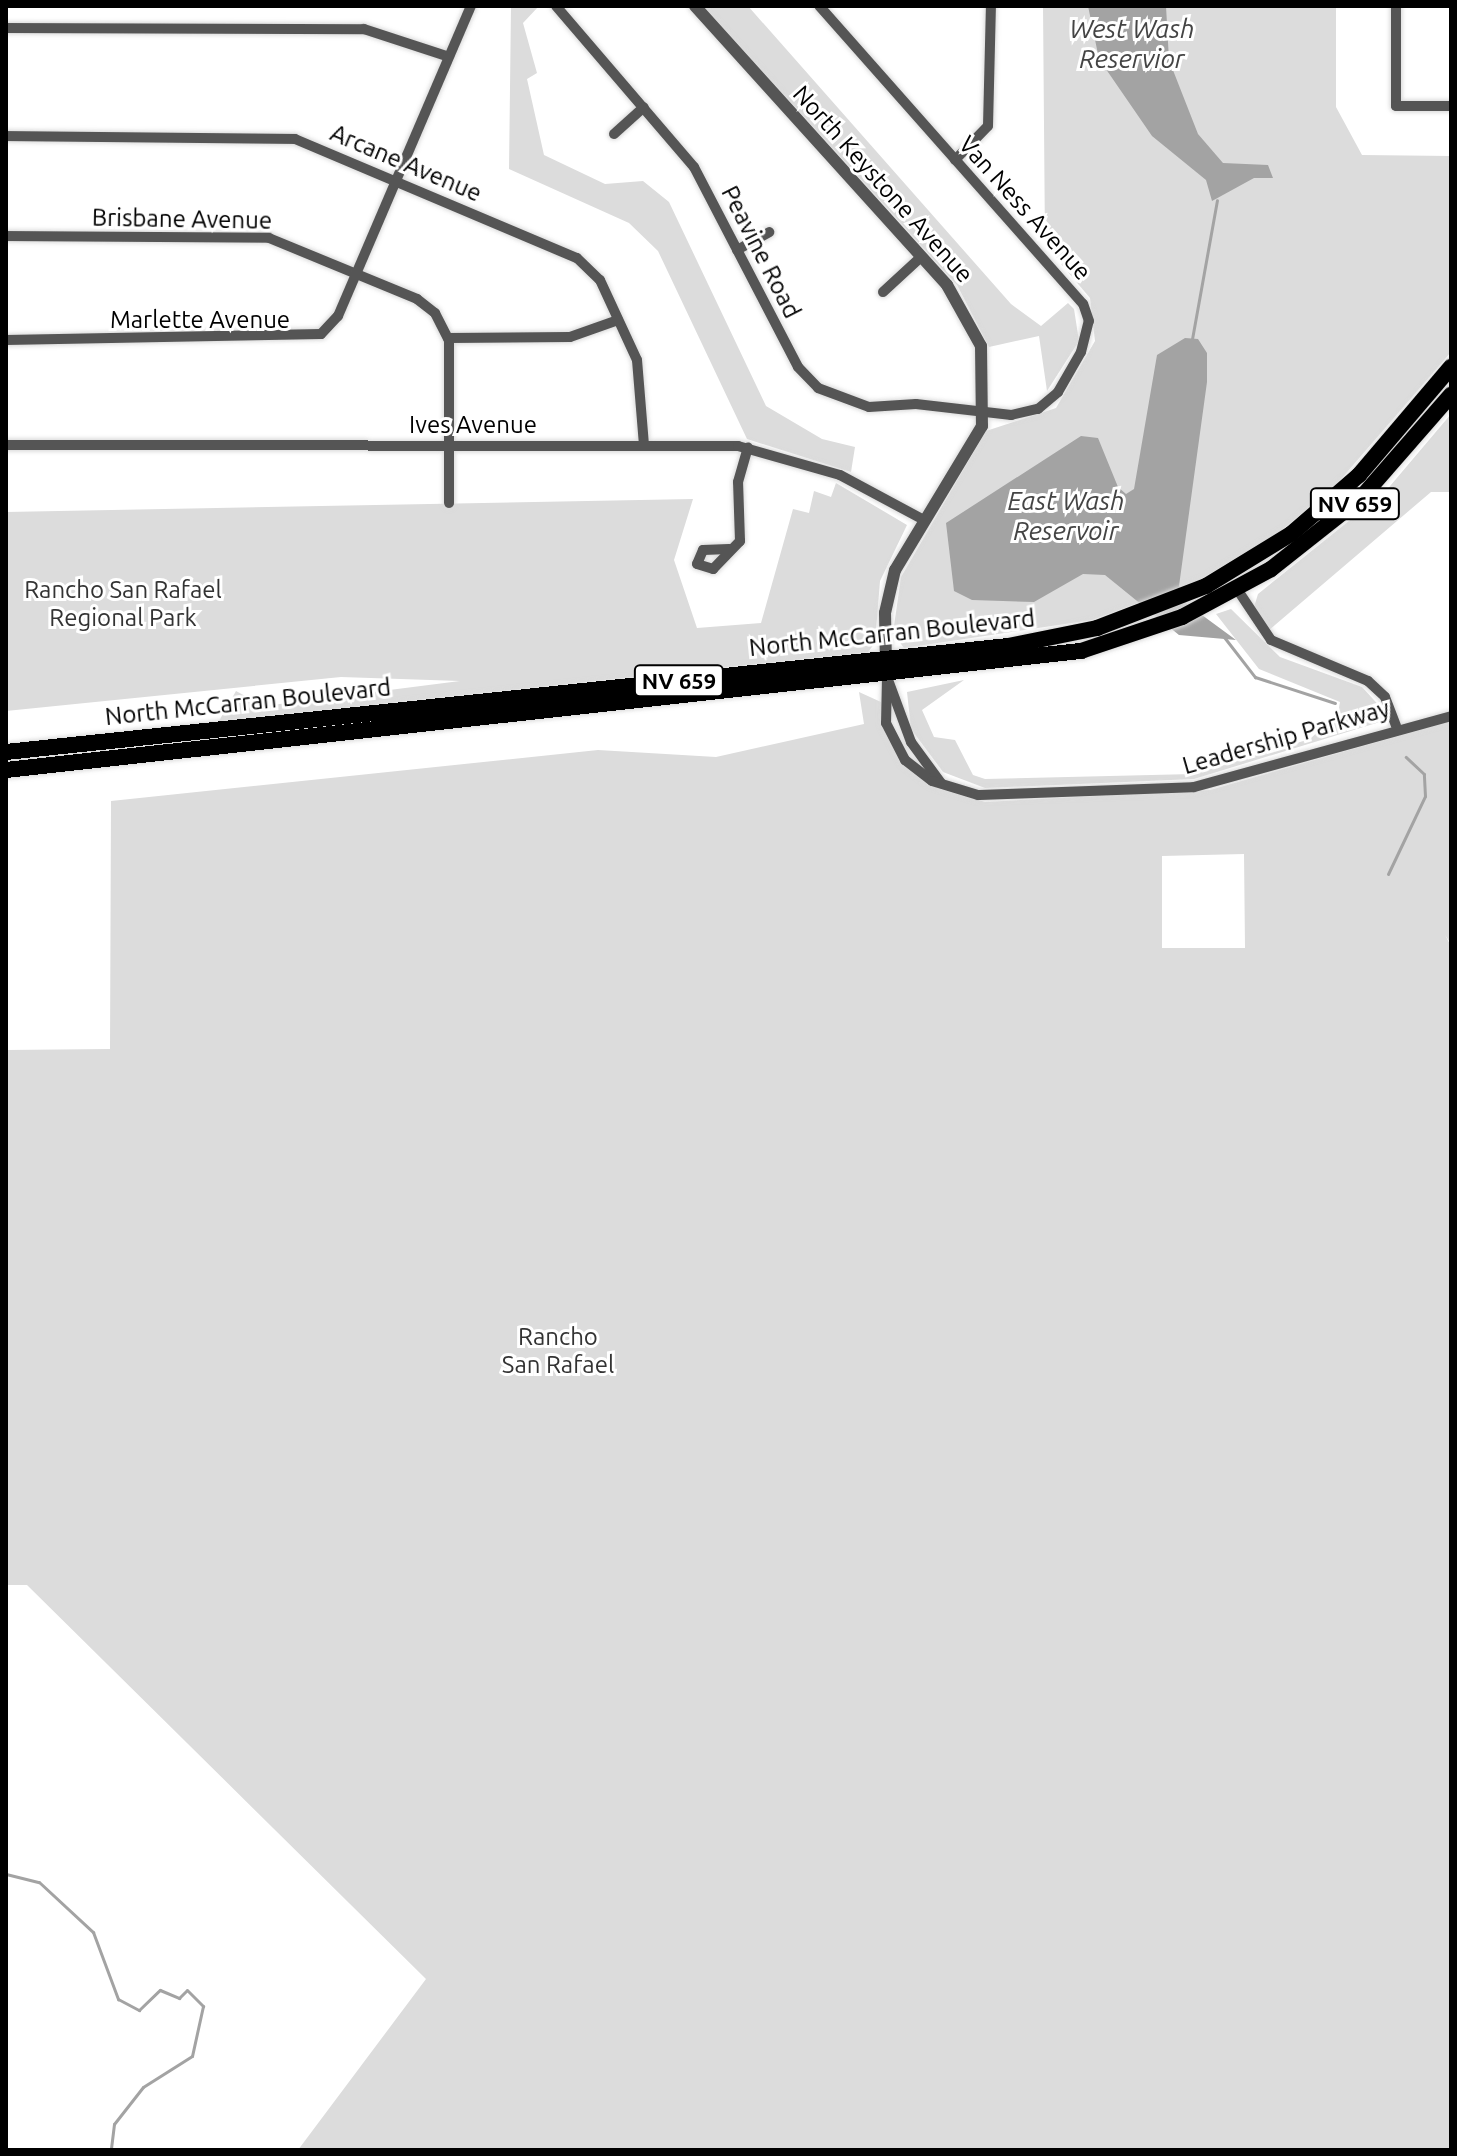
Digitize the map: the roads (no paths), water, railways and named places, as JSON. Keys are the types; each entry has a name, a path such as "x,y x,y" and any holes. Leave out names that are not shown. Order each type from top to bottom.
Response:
{"main road":[{"name":"North McCarran Boulevard","path":"6,752 886,659 1069,635 1153,610 1253,560 1359,475 1451,367"},
{"name":"North McCarran Boulevard","path":"6,770 887,677 1081,651 1209,604 1237,589 1361,498 1451,395"},
{"path":"1237,589 1253,560"},
{"path":"1209,604 1228,574"},
{"path":"363,714 365,732"}],"street":[{"name":"Marlette Avenue","path":"6,340 313,338 334,322 471,6"},
{"name":"Peavine Road","path":"556,6 694,167 798,367 818,388 854,405 984,413"},
{"name":"North Keystone Avenue","path":"695,6 921,257 975,328 986,369 984,413 971,452 924,520 890,584 887,677"},
{"name":"Van Ness Avenue","path":"819,6 1077,295 1089,321 1081,352 1050,402 1023,413 984,413"},
{"path":"955,160 984,134 990,117 991,6"},
{"path":"1396,6 1396,106 1451,106"},
{"path":"6,28 364,29 449,57"},
{"path":"614,134 644,107"},
{"name":"Arcane Avenue","path":"6,136 284,137 396,180 577,258 600,280 641,372 644,445"},
{"path":"737,250 769,232"},
{"name":"Brisbane Avenue","path":"6,236 261,237 357,272 427,305 448,338"},
{"path":"883,292 921,257"},
{"path":"449,503 448,338 570,337 618,320"},
{"name":"Ives Avenue","path":"6,445 748,447 848,478 924,520"},
{"path":"729,549 742,534 738,482 748,447"},
{"path":"1237,589 1271,640 1368,681 1385,697 1396,726"},
{"path":"887,677 911,742 941,783"},
{"name":"Leadership Parkway","path":"887,677 884,710 897,749 941,783 994,795 1185,788 1396,726 1451,716"}],"water":[{"name":"West Wash Reservior","path":"1088,6 1166,6 1169,60 1198,134 1223,163 1268,165 1273,178 1254,178 1212,201 1206,180 1152,136 1099,59"},
{"name":"East Wash Reservoir","path":"1185,338 1198,339 1207,353 1207,382 1179,586 1187,604 1236,640 1179,635 1105,575 1083,574 1034,602 972,600 954,591 946,523 1081,436 1098,438 1118,487 1126,494 1134,489 1157,355"}],"waterway":[{"path":"1192,339 1217,200"},
{"path":"1224,637 1255,677 1335,703"},
{"path":"1388,874 1425,796 1424,774 1406,757"},
{"path":"6,1874 39,1882 93,1932 118,1999 139,2010 160,1990 179,1998 187,1990 203,2006 192,2056 143,2087 114,2124 111,2150"}],"park label":[{"name":"Rancho San Rafael Regional Park","path":"123,604"},
{"name":"Rancho San Rafael","path":"558,1351"}]}
